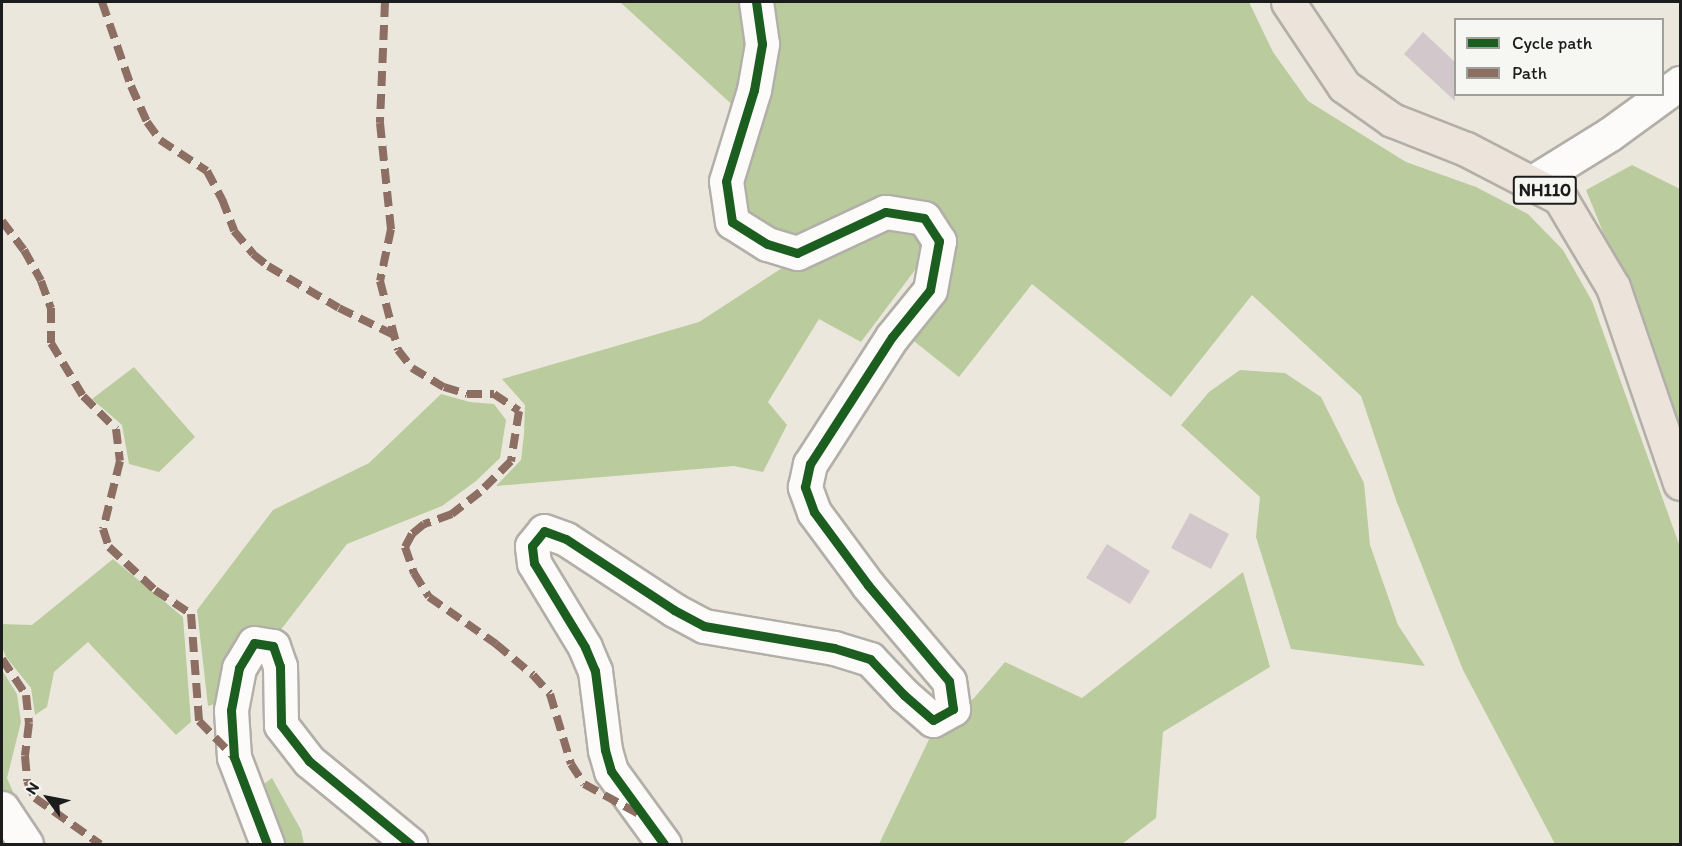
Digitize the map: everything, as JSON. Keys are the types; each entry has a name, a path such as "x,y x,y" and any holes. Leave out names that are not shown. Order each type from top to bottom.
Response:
{"highway":[{"name":"NH110","path":"1288,2 1344,86 1392,120 1466,149 1560,198 1613,287 1680,483"}],"street":[{"path":"664,844 611,771 605,750 595,671 585,646 534,563 532,546 544,531 566,539 674,610 705,626 834,648 870,659 904,695 933,720 953,709 949,681 868,585 814,512 805,487 810,464 892,337 930,290 939,241 924,218 885,212 797,253 767,244 732,222 726,181 754,90 762,44 756,2"},
{"path":"1664,95 1680,83"},
{"path":"1531,183 1610,134 1662,96"},
{"path":"267,844 234,757 231,710 239,668 254,643 273,646 280,666 281,725 309,761 410,844"},
{"path":"2,808 26,844"}],"green space":[{"path":"620,2 747,2 750,5 739,111"},
{"path":"767,2 1249,2 1273,52 1308,101 1406,162 1476,187 1528,214 1563,250 1592,301 1680,547 1680,844 1555,844 1463,670 1396,500 1361,396 1252,295 1171,397 1032,284 959,377 905,334 936,293 927,212 796,245 737,220"},
{"path":"1632,165 1680,189 1680,442 1626,289 1586,190"},
{"path":"887,218 913,228 924,258 861,342 819,319 768,402 787,425 763,472 734,466 496,486 521,460 524,434 525,405 502,379 699,322 796,259"},
{"path":"134,367 195,437 159,472 129,464 122,425 92,399"},
{"path":"1240,370 1285,373 1321,397 1364,483 1370,545 1398,625 1425,666 1291,649 1256,537 1260,497 1181,425 1209,392"},
{"path":"441,394 470,402 494,404 506,420 500,458 476,481 442,506 347,544 276,636 218,703 208,706 197,610 273,510 369,463"},
{"path":"113,559 183,617 191,722 176,735 88,642 54,672 47,707 35,715 31,688 6,657 2,647 2,624 32,625"},
{"path":"1243,572 1270,667 1163,732 1156,818 1122,844 879,844 933,731 974,698 1005,662 1082,698"},
{"path":"2,670 17,694 21,722 7,778 23,815 47,844 38,844 2,792"},
{"path":"272,778 301,830 304,844 276,844 256,790"}],"building":[{"path":"1423,32 1454,61 1455,101 1404,54"},
{"path":"1190,513 1229,534 1211,569 1171,548"},
{"path":"1107,544 1150,571 1130,604 1086,578"}],"marked path":[{"path":"102,2 131,86 147,122 160,140 207,171 222,199 234,231 253,254 268,266 339,308 394,335"},
{"path":"385,2 380,123 391,229 380,281 398,350 412,368 444,387 467,394 494,394 519,411 511,461 480,492 452,514 424,524 412,534 405,547 414,573 429,597 496,644 533,675 550,694 571,764 584,784 639,814"},
{"path":"2,221 24,250 41,281 51,308 51,343 83,396 116,429 120,461 103,529 109,547 155,590 191,614 199,721 234,757"},
{"path":"2,659 26,695 29,723 25,756 27,781 35,798 100,844"}],"cycle path":[{"path":"664,844 611,771 605,750 595,671 585,647 534,563 532,546 544,531 566,539 674,610 704,626 834,648 870,659 904,695 933,720 953,709 949,681 868,585 814,512 805,487 810,464 892,337 930,290 939,241 924,218 885,212 797,253 767,244 732,222 726,181 754,90 762,44 756,2"},
{"path":"267,844 234,757 231,710 239,668 254,643 273,646 280,666 281,725 309,761 410,844"}]}
